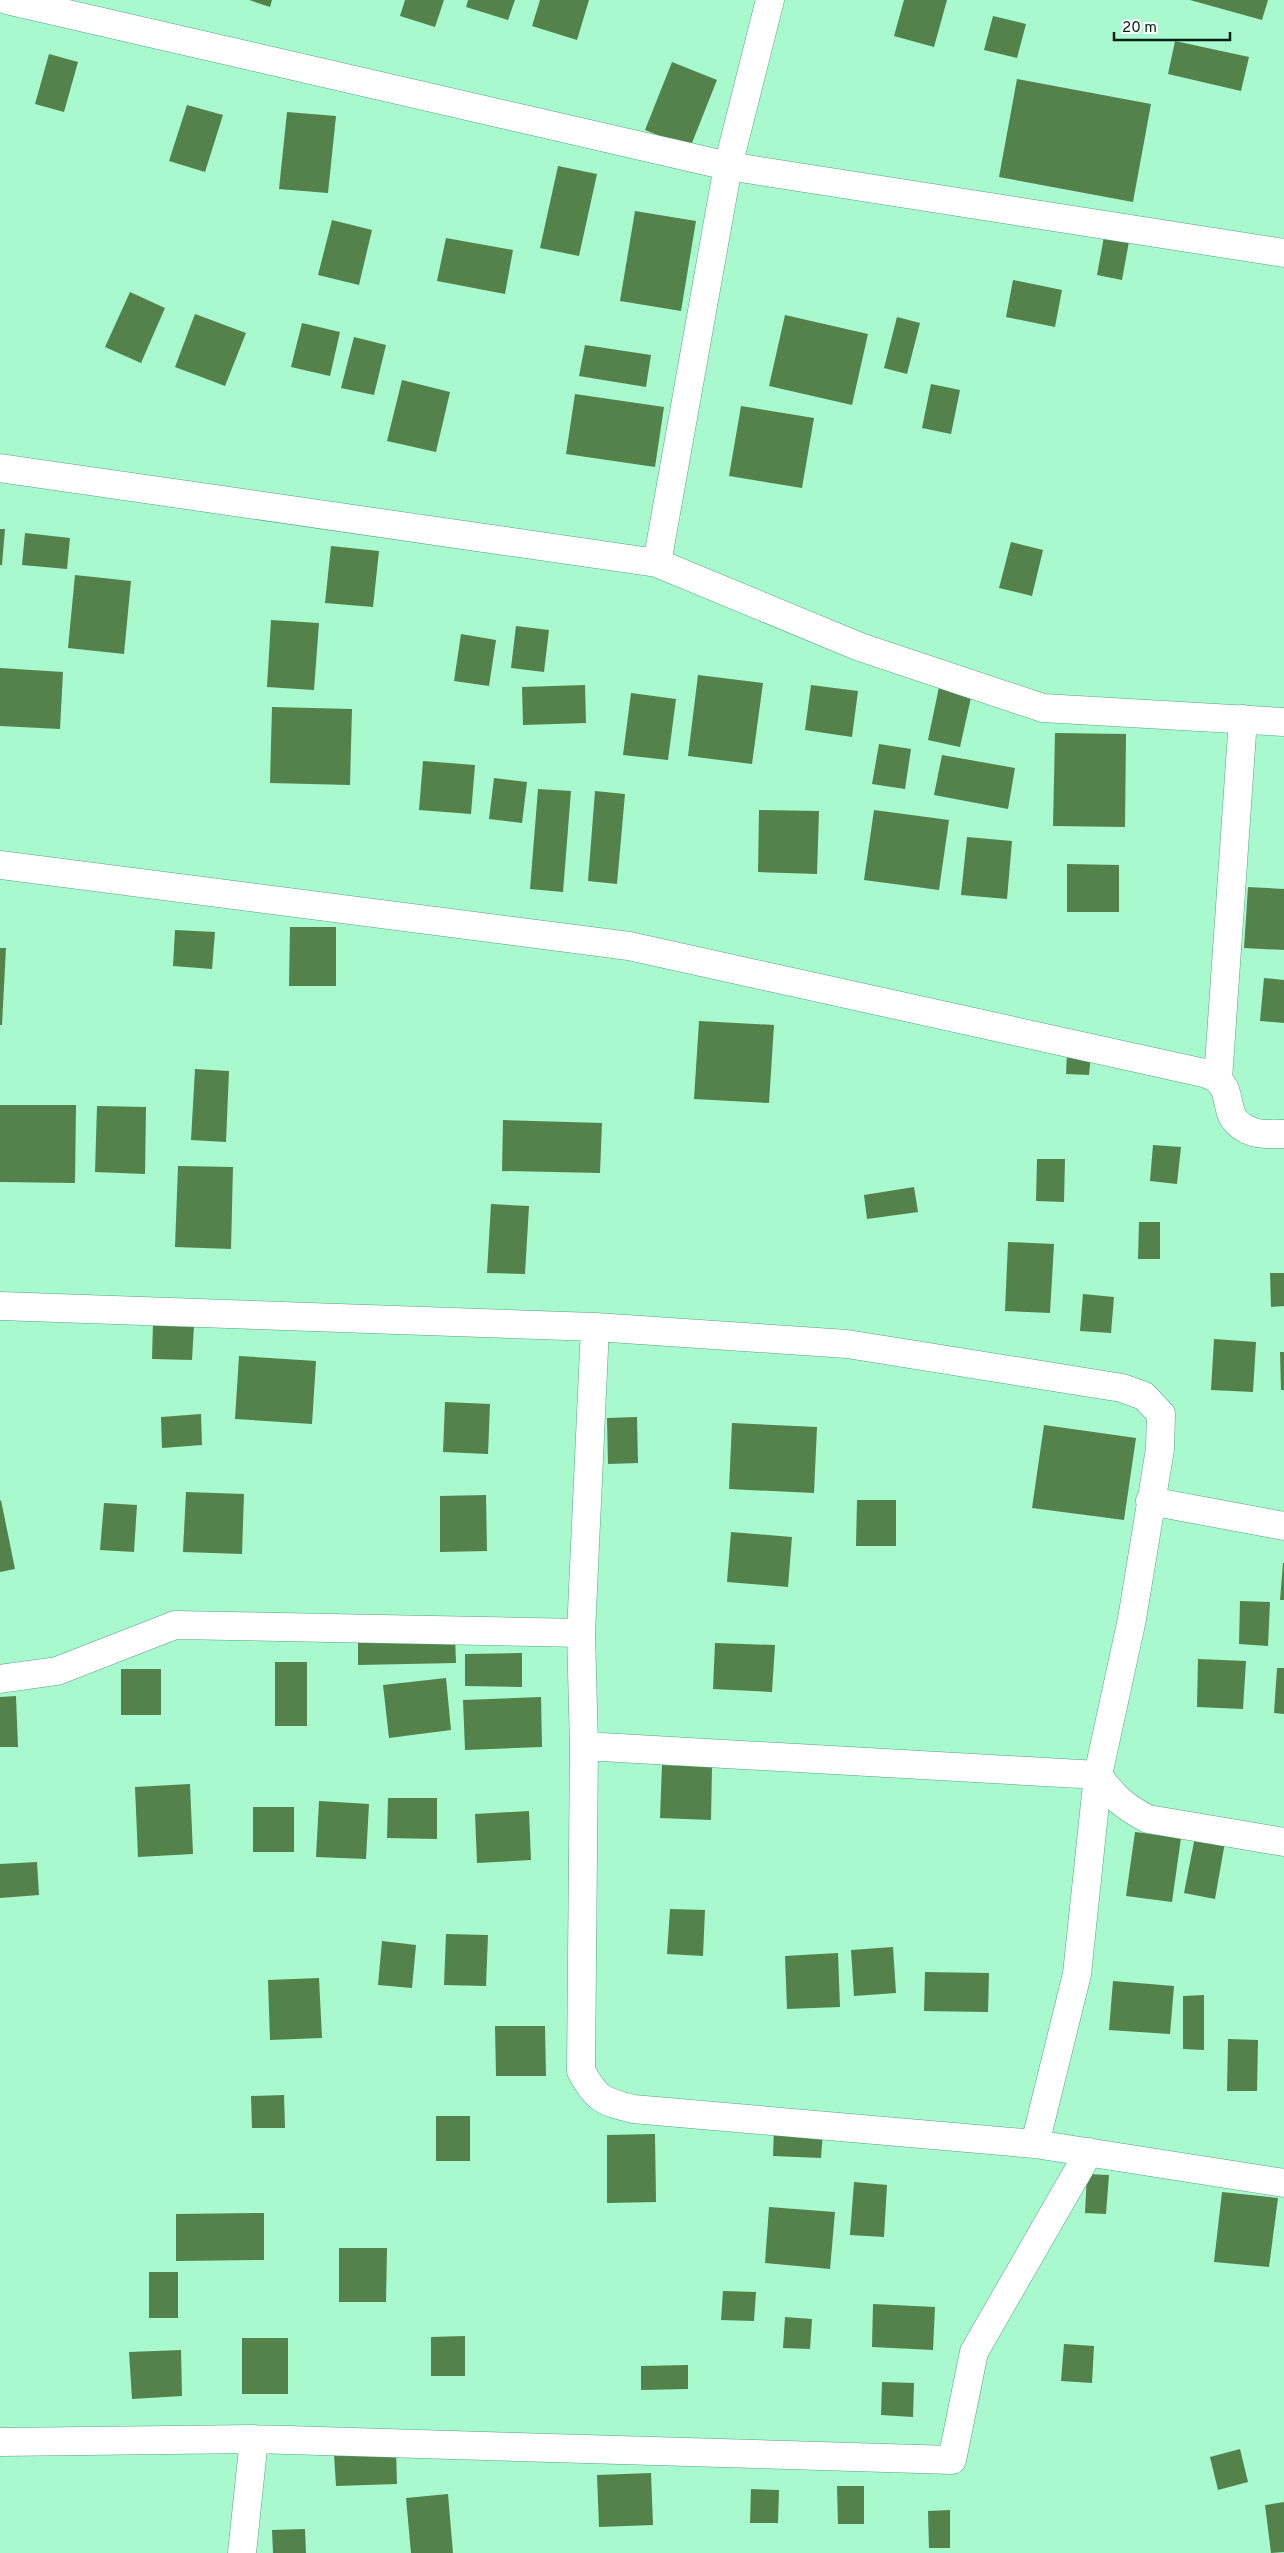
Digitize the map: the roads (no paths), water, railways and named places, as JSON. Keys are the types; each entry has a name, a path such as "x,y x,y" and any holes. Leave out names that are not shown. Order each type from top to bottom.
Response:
{"street":[{"path":"7,0 728,166 1284,253"},
{"path":"657,563 728,166 770,0"},
{"path":"0,468 657,563 860,648 1043,708 1284,722"},
{"path":"1218,1079 1243,720"},
{"path":"0,865 629,946 1204,1073 1218,1079 1226,1090 1230,1112 1237,1123 1254,1132 1284,1134"},
{"path":"0,1306 595,1328 847,1344 1122,1388 1144,1396 1161,1414 1160,1449 1132,1619 1098,1775 1077,1974 1035,2144"},
{"path":"595,1328 581,1633 584,1746 582,2071 594,2094 614,2104 633,2108 1035,2144 1284,2184"},
{"path":"1150,1501 1284,1526"},
{"path":"0,1678 57,1671 175,1625 581,1633"},
{"path":"584,1746 1098,1775"},
{"path":"1098,1775 1110,1793 1128,1810 1148,1819 1284,1842"},
{"path":"0,2442 254,2439 952,2460 974,2352 1089,2152"},
{"path":"242,2553 254,2439"}]}
